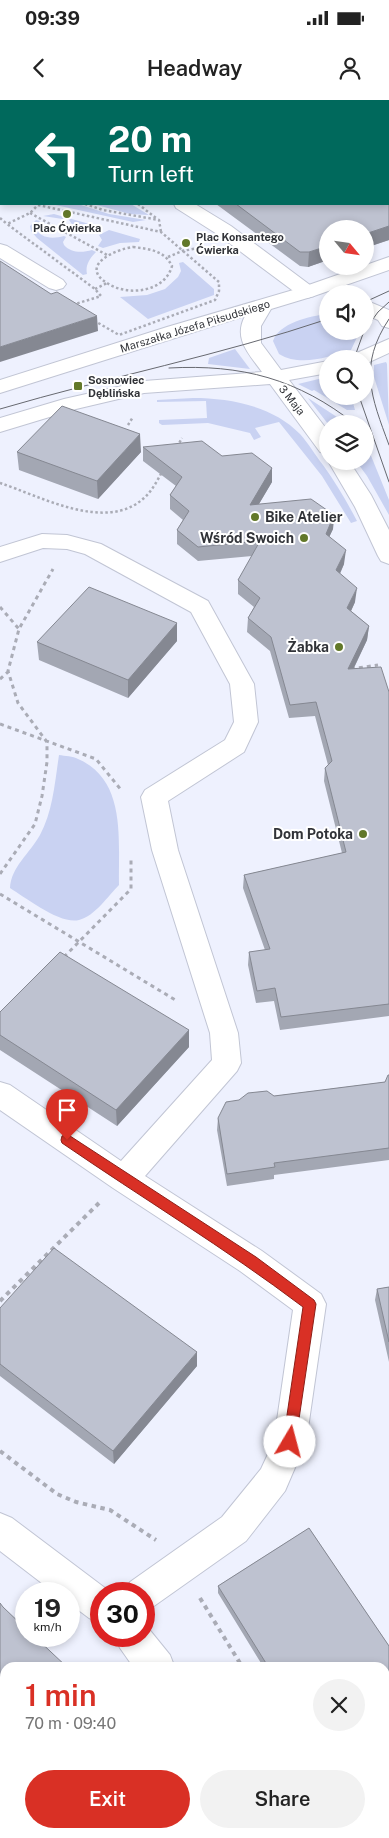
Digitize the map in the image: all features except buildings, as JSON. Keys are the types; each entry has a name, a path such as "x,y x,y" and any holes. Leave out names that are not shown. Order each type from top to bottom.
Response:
{"street":[{"path":"185,205 224,230 307,292 319,294"},
{"path":"0,250 56,284"},
{"name":"Marszałka Józefa Piłsudskiego","path":"0,387 174,331 307,292 389,263"},
{"name":"3 Maja","path":"264,305 253,318 249,332 251,343 319,435"},
{"path":"374,310 385,316 389,322"},
{"path":"374,352 389,345"},
{"path":"0,425 116,392 144,387 275,377 319,369"},
{"path":"188,383 259,396 306,417"},
{"path":"344,470 374,519 389,556"},
{"path":"0,555 42,541 67,542 93,549 157,582 200,607 242,684 246,722 235,746 154,797 165,850 223,1030 227,1063 124,1179"},
{"path":"0,1094 124,1179 251,1261 310,1304 290,1442 273,1480 234,1529 155,1585"},
{"path":"0,1530 90,1598"},
{"path":"141,1647 152,1662"}],"path":[{"path":"37,205 161,232 219,282 219,291 215,300 119,335 69,306 101,296 95,289 7,224 30,213 37,205"},
{"path":"88,205 103,210 159,220"},
{"path":"139,205 159,220 161,232"},
{"path":"30,213 107,255"},
{"path":"124,248 147,248 168,256 173,265 173,270 163,283 150,288 125,290 107,283 101,278 97,269 100,261 107,255 124,248"},
{"path":"95,289 107,283"},
{"path":"174,451 182,438"},
{"path":"0,483 72,509 101,513 121,509 140,501 149,492 166,464"},
{"path":"0,679 8,671 19,629 55,566"},
{"path":"0,606 19,629"},
{"path":"349,669 378,665"},
{"path":"0,874 21,848 35,824 42,796 47,762 46,742 18,703 8,671"},
{"path":"0,724 96,759 125,794"},
{"path":"60,961 131,890 131,850"},
{"path":"0,894 80,941 223,1030"},
{"path":"0,1301 124,1179"},
{"path":"0,1451 57,1494 76,1502 110,1510 161,1544"},
{"path":"196,1592 239,1662"}],"shaded area":[{"path":"56,205 81,205 109,214 146,220 133,222"},
{"path":"97,205 133,205 149,215 130,214"},
{"path":"54,214 100,227 92,232 71,233 74,227 69,220 43,216"},
{"path":"36,220 40,221 35,227 43,236 56,238 64,236 66,237 63,242 64,245 70,250 81,252 92,250 96,252 88,262 87,274 83,275 37,238 31,231 30,226"},
{"path":"109,230 140,239 139,242 120,243 103,248 98,246 102,240 99,235"},
{"path":"183,262 214,289 214,295 148,319 120,297 147,295 165,289 178,277 181,271 179,263"},
{"path":"319,316 319,340 356,340 351,350 319,350 319,359 315,360 296,360 279,354 273,341 276,335 288,325"},
{"path":"235,349 250,369 208,364 209,358"},
{"path":"386,362 387,364 389,425 374,377 374,365"},
{"path":"319,379 319,393 314,390 312,391 298,384"},
{"path":"207,398 236,402 264,410 289,424 300,434 319,460 319,470 327,470 328,472 357,521 351,523 322,476 279,422 255,428 261,437 254,440 250,433 208,423 162,425 159,423 159,420 207,418 206,401 157,402 157,400"},
{"path":"308,398 334,415 321,415"},
{"path":"339,405 354,405 355,410 347,410"},
{"path":"374,463 389,500 389,515 363,470 374,470"},
{"path":"59,755 76,758 94,769 105,781 112,796 119,831 119,885 96,910 79,920 63,919 53,915 10,888 11,880 17,867 36,842 48,816"}],"tram line":[{"path":"374,298 389,291"},
{"path":"374,318 389,302"},
{"path":"389,319 379,336 373,352 371,367 373,396 389,445"},
{"path":"0,409 247,344 319,322"},
{"path":"357,350 361,340"},
{"path":"169,368 196,367 221,369 245,372 268,378 290,385 342,415"},
{"path":"362,405 389,482"}],"place":[{"name":"Plac Ćwierka","path":"67,214"},
{"name":"Plac Konsantego Ćwierka","path":"186,243"},
{"name":"Sosnowiec Dęblińska","path":"78,386"},
{"name":"Bike Atelier","path":"255,517"},
{"name":"Wśród Swoich","path":"304,538"},
{"name":"Żabka","path":"339,647"},
{"name":"Dom Potoka","path":"363,834"}],"route":[{"path":"67,1140 251,1261 310,1304 290,1442"}]}
